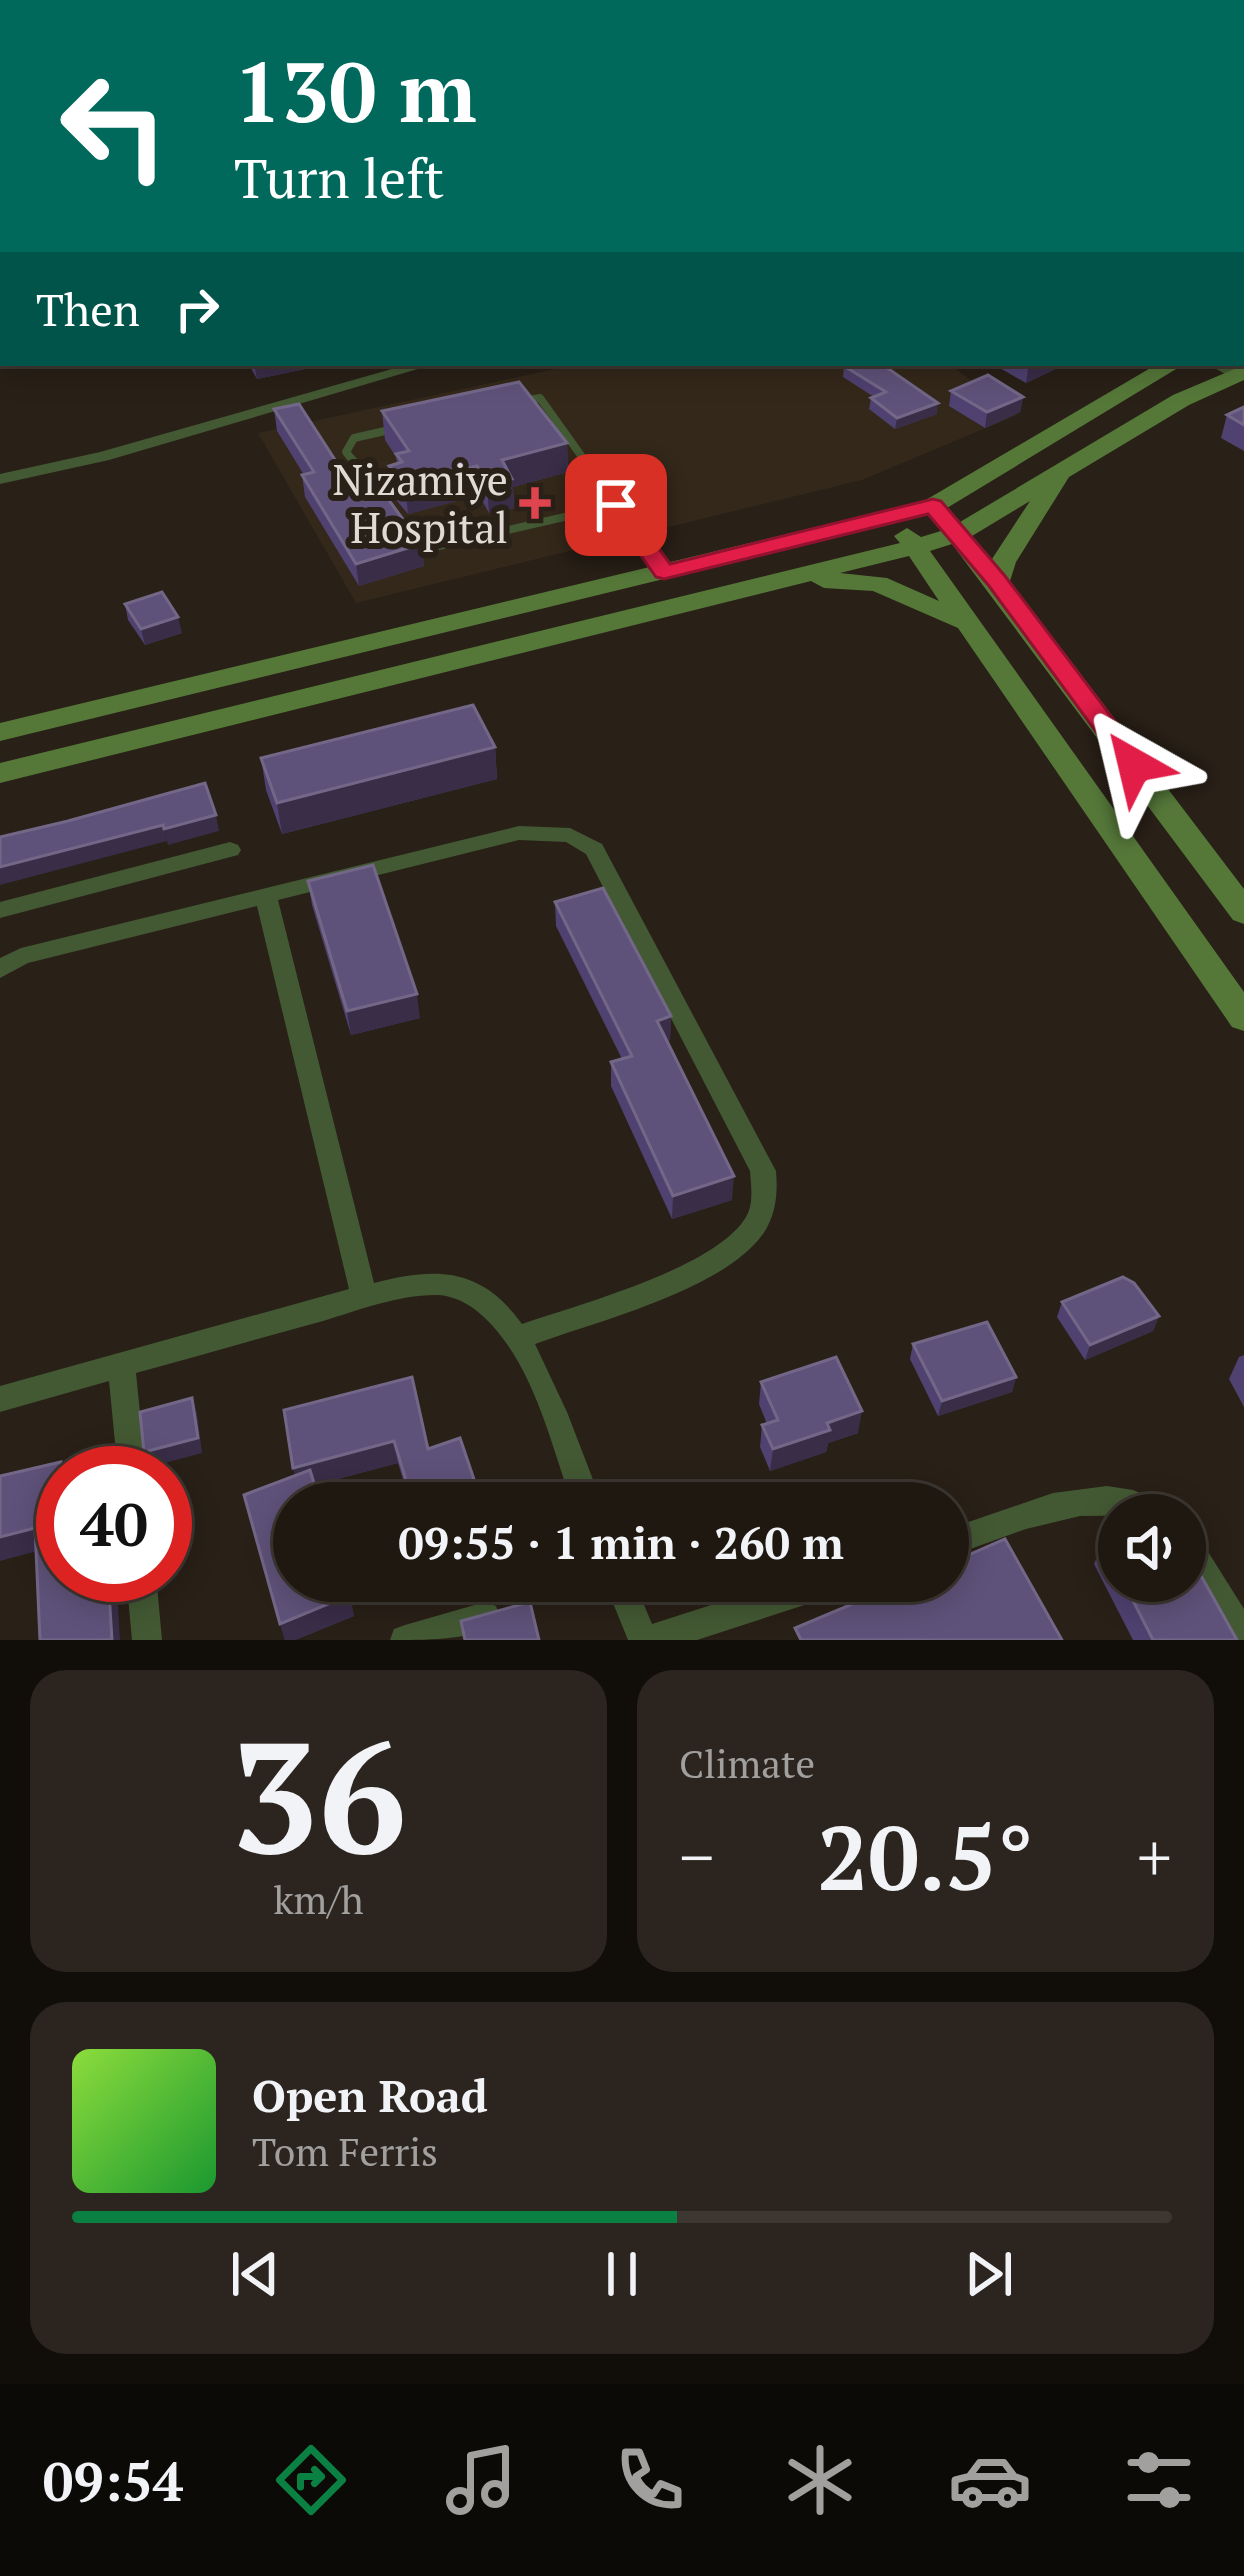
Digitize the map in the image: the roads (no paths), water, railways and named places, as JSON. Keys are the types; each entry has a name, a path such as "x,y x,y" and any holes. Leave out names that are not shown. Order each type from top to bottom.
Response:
{"street":[{"path":"0,479 103,456 419,366"},
{"path":"0,732 933,506 1170,366"},
{"path":"0,773 957,534 1232,370"},
{"path":"997,581 1003,562 1062,472"},
{"path":"933,506 997,581 1244,912"},
{"path":"893,516 1244,1018"},
{"path":"776,581 878,584 969,624"},
{"path":"0,969 21,956 519,833 570,835 594,849 763,1171 765,1196 757,1223 739,1246 708,1266 520,1337"},
{"path":"0,910 230,850"},
{"path":"266,897 364,1297"},
{"path":"1,1393 122,1368 364,1297 409,1287 452,1285 484,1300 520,1337 579,1482"},
{"path":"122,1368 129,1446"},
{"path":"969,1537 1098,1498"},
{"path":"1206,1575 1244,1637"},
{"path":"143,1602 147,1640"},
{"path":"629,1602 646,1640 766,1602"},
{"path":"417,1639 491,1616"}],"lane":[{"path":"494,408 540,398 664,572"},
{"path":"386,500 346,452 354,438 400,428"},
{"path":"399,516 426,549 616,505"}],"place":[{"name":"Nizamiye Hospital","path":"535,503"}]}
